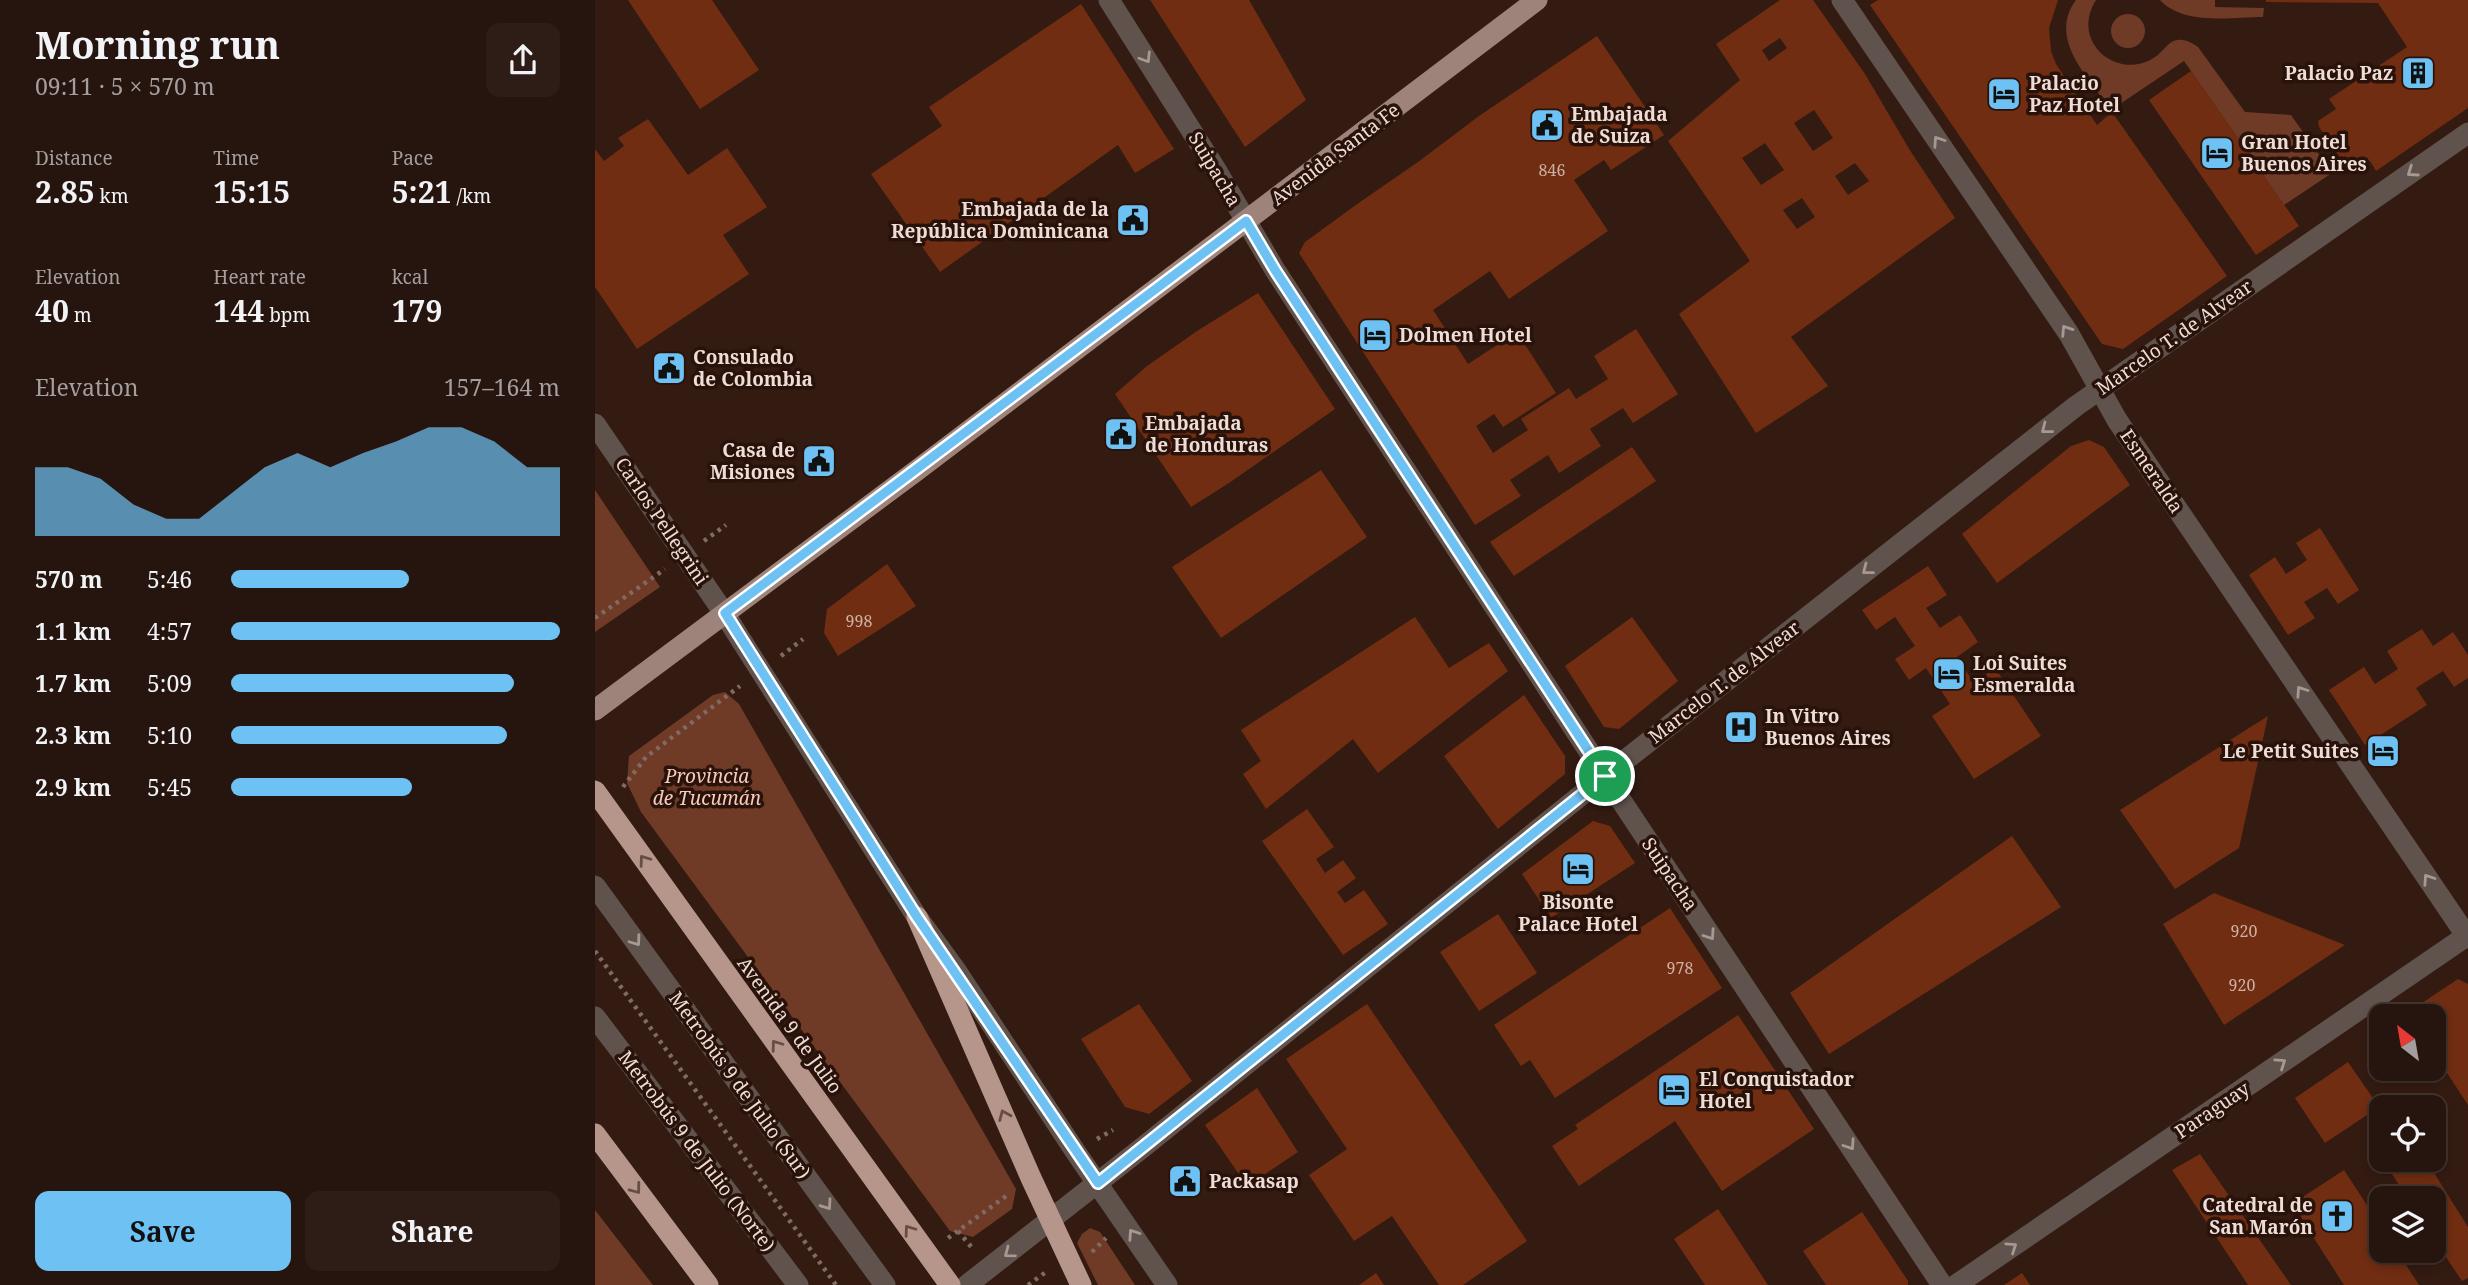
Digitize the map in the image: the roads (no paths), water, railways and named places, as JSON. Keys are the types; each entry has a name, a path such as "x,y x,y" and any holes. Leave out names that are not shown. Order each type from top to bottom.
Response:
{"highway":[{"name":"Avenida 9 de Julio","path":"601,800 950,1285"},
{"path":"917,917 1077,1277"},
{"path":"595,1134 708,1285"}],"main road":[{"name":"Avenida Santa Fe","path":"595,710 1537,0"}],"street":[{"name":"Suipacha","path":"1109,0 1215,168 1275,270 1605,776 1942,1285"},
{"name":"Esmeralda","path":"1843,0 2069,334 2117,420 2468,936"},
{"name":"Marcelo T. de Alvear","path":"967,1285 1051,1221 1605,776 2101,388 2468,133"},
{"name":"Carlos Pellegrini","path":"595,424 725,613 917,917 957,972 1167,1285"},
{"name":"Metrobús 9 de Julio (Sur)","path":"595,886 885,1285"},
{"name":"Paraguay","path":"1955,1285 2468,936"},
{"name":"Metrobús 9 de Julio (Norte)","path":"595,1017 799,1285"}],"place":[{"name":"Palacio Paz","path":"2418,73"},
{"name":"Palacio Paz Hotel","path":"2004,94"},
{"name":"Embajada de Suiza","path":"1547,125"},
{"name":"Gran Hotel Buenos Aires","path":"2217,153"},
{"name":"Embajada de la República Dominicana","path":"1133,220"},
{"name":"Dolmen Hotel","path":"1375,335"},
{"name":"Consulado de Colombia","path":"669,368"},
{"name":"Embajada de Honduras","path":"1121,434"},
{"name":"Casa de Misiones","path":"819,461"},
{"name":"Loi Suites Esmeralda","path":"1949,674"},
{"name":"In Vitro Buenos Aires","path":"1741,727"},
{"name":"Le Petit Suites","path":"2383,751"},
{"name":"Bisonte Palace Hotel","path":"1578,869"},
{"name":"El Conquistador Hotel","path":"1674,1090"},
{"name":"Packasap","path":"1185,1181"},
{"name":"Catedral de San Marón","path":"2337,1216"}],"park label":[{"name":"Provincia de Tucumán","path":"707,787"}]}
